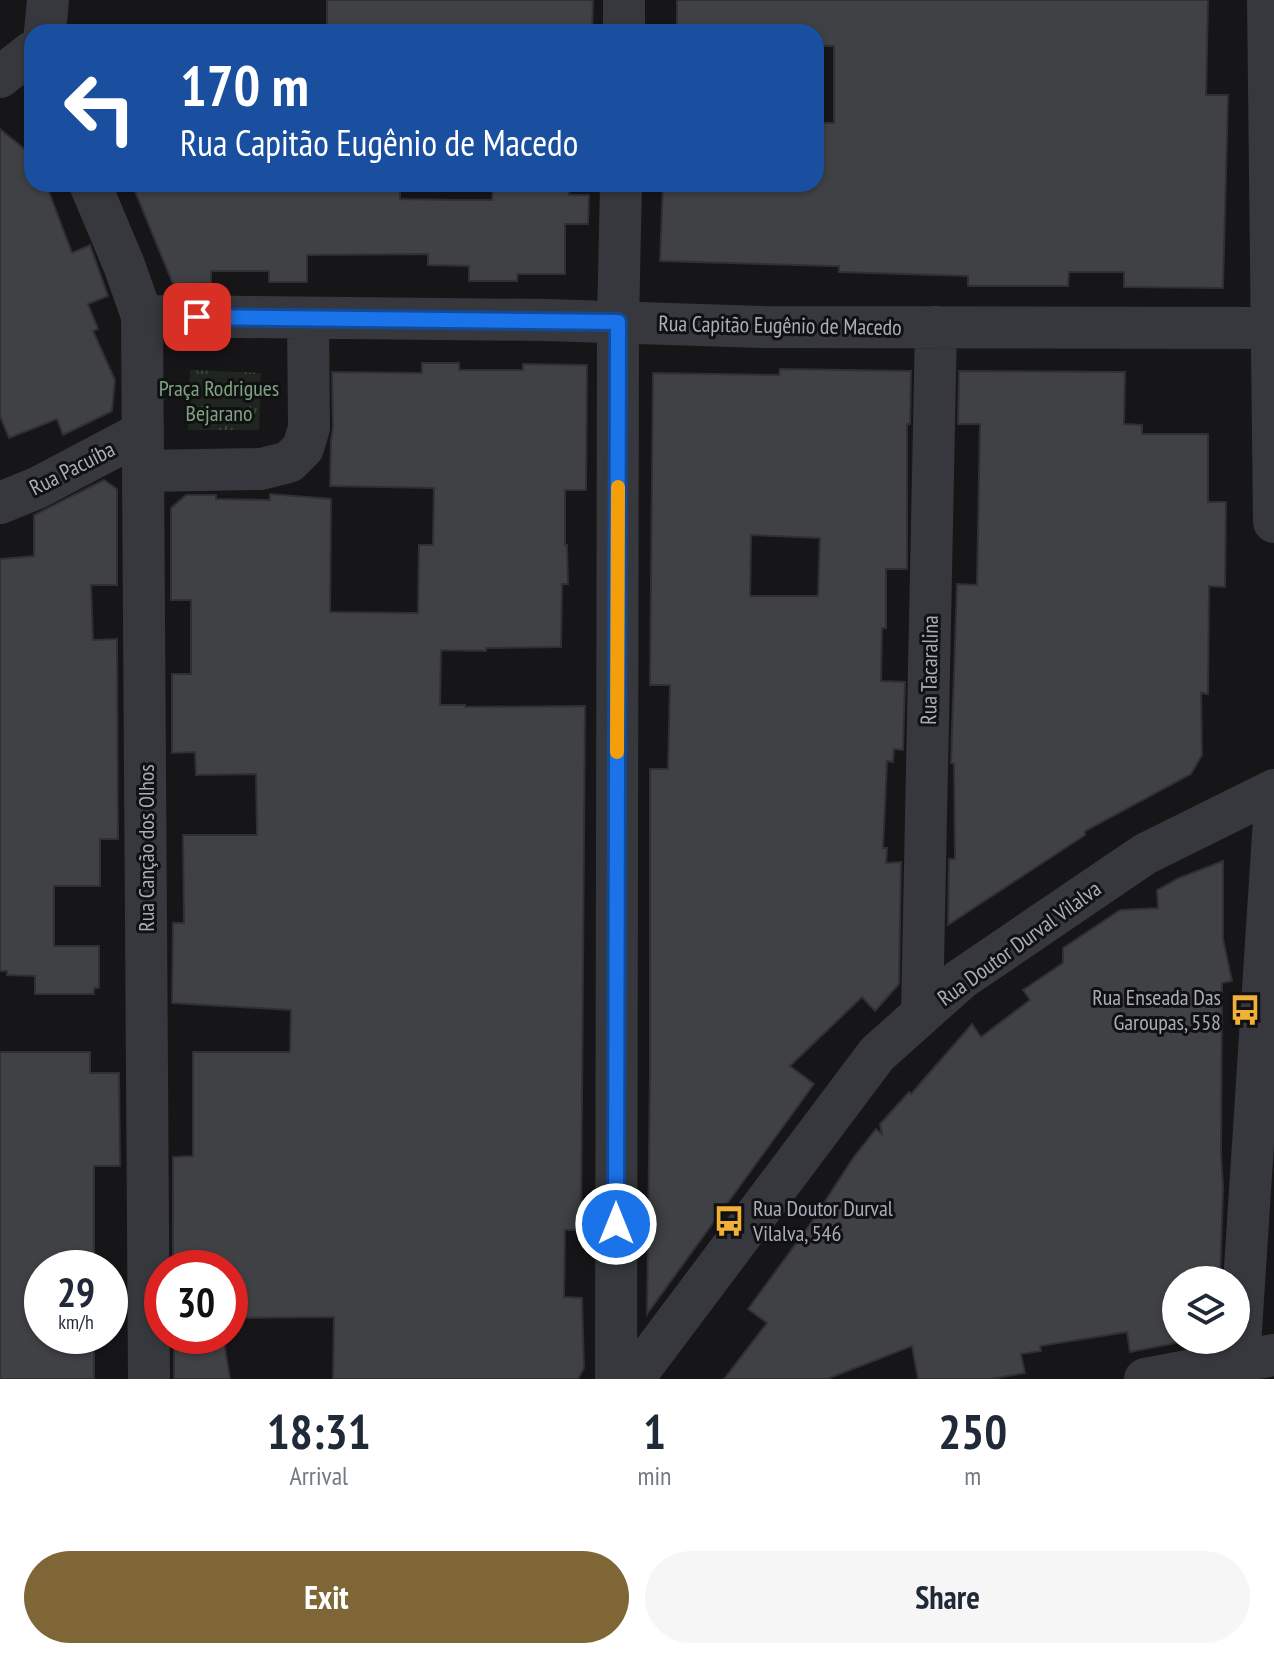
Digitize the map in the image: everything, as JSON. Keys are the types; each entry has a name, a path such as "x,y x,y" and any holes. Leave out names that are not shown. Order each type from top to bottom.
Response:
{"street":[{"path":"46,24 48,0"},
{"path":"624,0 624,24"},
{"path":"1268,0 1274,522"},
{"path":"0,77 24,58"},
{"name":"Rua Canção dos Olhos","path":"93,192 142,316 149,1379"},
{"path":"616,1379 621,192"},
{"name":"Rua Capitão Eugênio de Macedo","path":"142,316 618,322 762,327 1273,328"},
{"path":"144,451 261,469 289,462 303,448 309,428 308,318"},
{"name":"Rua Tacaralina","path":"922,1013 936,327"},
{"name":"Rua Pacuíba","path":"0,503 144,451"},
{"name":"Rua Doutor Durval Vilalva","path":"633,1379 877,1054 961,979 1145,854 1274,790"},
{"path":"1145,1379 1199,1374 1257,1358 1274,819"}],"green space":[{"name":"Praça Rodrigues Bejarano","path":"190,370 261,373 259,430 188,430"}],"building":[{"path":"327,0 593,0 592,24 327,24"},
{"path":"677,0 1208,0 1206,95 1228,95 1223,288 1124,287 1124,272 1069,272 1068,286 968,286 968,276 839,272 839,266 660,261 663,192 824,192 824,123 834,123 834,46 824,46 824,24 677,24"},
{"path":"0,129 24,149 24,192 49,192 72,253 90,245 108,296 88,304 98,329 93,331 115,380 112,411 63,435 57,419 9,438 0,416"},
{"path":"135,192 400,192 400,199 492,200 492,192 589,195 588,224 565,224 565,274 518,274 517,281 469,281 469,266 428,265 428,254 307,255 307,282 269,282 269,271 211,271 211,283 173,284"},
{"path":"422,363 459,363 459,370 523,370 523,364 587,365 586,490 565,490 568,584 562,584 561,647 441,650 440,705 585,706 581,1230 565,1230 564,1297 582,1298 584,1368 578,1379 333,1379 334,1317 248,1318 248,1250 173,1250 173,1157 193,1156 193,1052 290,1052 291,1010 172,1003 173,923 184,923 183,835 257,835 256,774 196,775 195,752 172,753 172,674 191,674 191,600 171,600 171,508 186,495 270,500 270,494 331,499 330,612 418,613 419,545 433,545 434,488 330,486 332,372 422,373"},
{"path":"780,369 911,371 910,424 907,424 907,569 886,569 886,628 882,628 881,681 905,682 903,750 894,749 893,762 887,761 883,848 887,848 886,863 901,862 899,984 875,1011 862,997 790,1066 814,1084 647,1314 650,769 668,769 670,685 650,685 653,373 779,375","holes":["751,535 820,538 818,596 750,596"]},
{"path":"959,371 1125,372 1124,424 1142,425 1142,434 1208,434 1208,502 1226,502 1225,587 1209,586 1208,694 1201,693 1202,755 1191,774 1085,831 1085,835 948,925 949,859 955,859 954,764 951,763 957,584 977,585 980,424 958,424"},
{"path":"104,480 117,489 117,585 91,585 93,640 117,639 118,839 100,839 100,886 54,886 54,946 99,946 99,988 94,988 94,994 35,994 35,976 7,975 7,971 0,971 0,559 34,556 34,515"},
{"path":"1223,861 1223,939 1232,981 1222,983 1220,1266 1162,1266 1162,1346 1130,1352 1127,1332 1040,1346 1041,1351 1021,1354 1025,1373 991,1379 918,1379 912,1346 827,1379 724,1379 767,1323 748,1309 811,1223 853,1158 876,1129 882,1134 880,1124 909,1092 911,1094 972,1024 981,1037 1030,1000 1023,990 1063,963 1063,948 1120,910 1158,908 1157,890"},
{"path":"0,1052 90,1052 90,1073 119,1073 120,1166 94,1166 94,1250 24,1250 24,1354 94,1354 94,1379 0,1379"},
{"path":"174,1354 226,1354 230,1379 174,1379"}],"slow traffic":[{"path":"617,752 618,487"}],"place":[{"name":"Rua Enseada Das Garoupas, 558","path":"1245,1010"},
{"name":"Rua Doutor Durval Vilalva, 546","path":"729,1221"}],"route":[{"path":"197,317 618,322 616,1224"}]}
